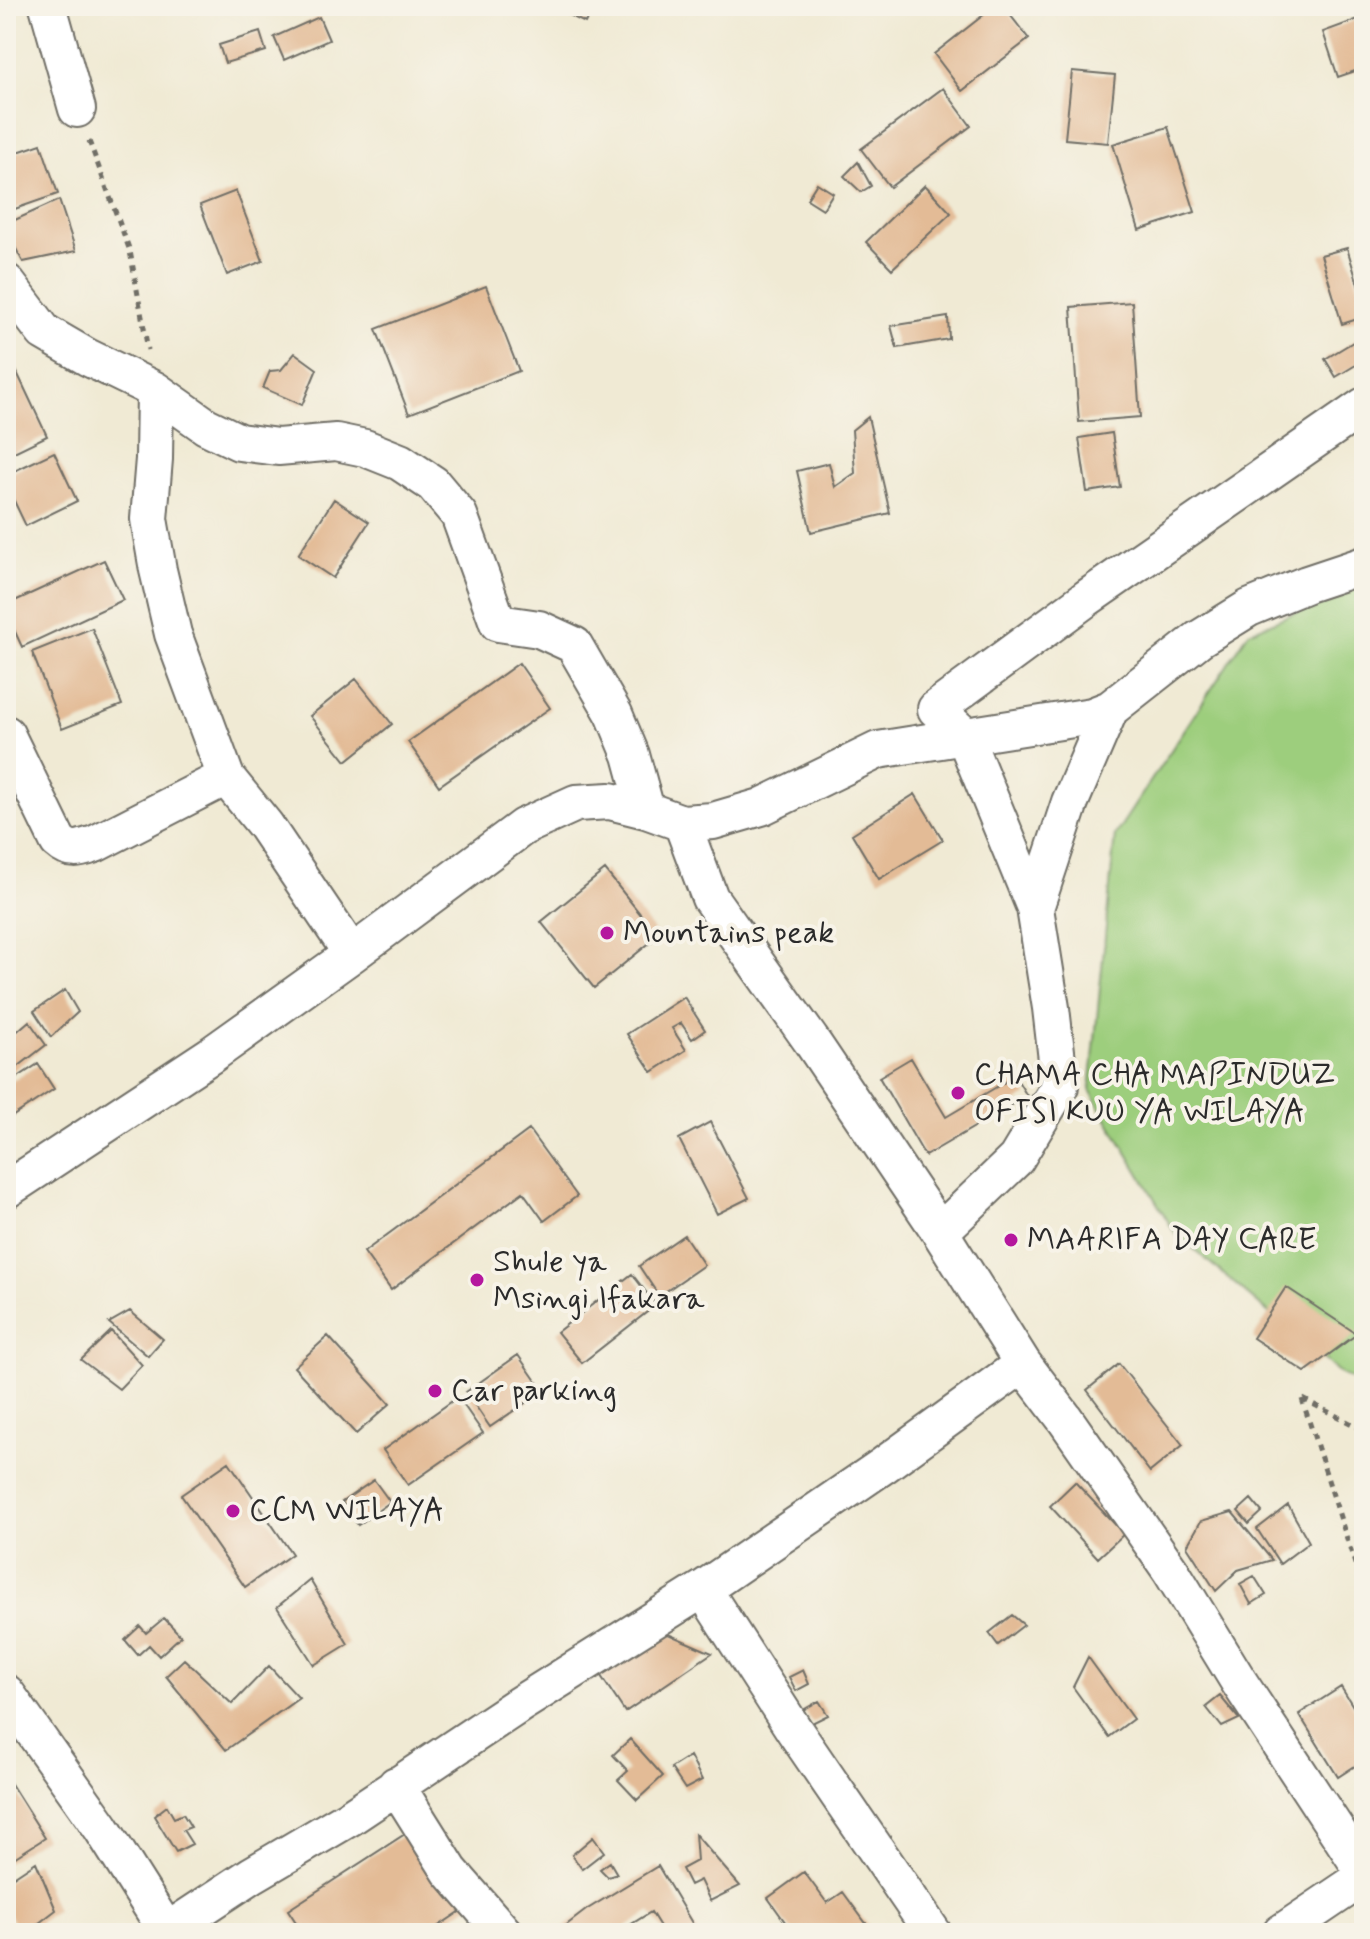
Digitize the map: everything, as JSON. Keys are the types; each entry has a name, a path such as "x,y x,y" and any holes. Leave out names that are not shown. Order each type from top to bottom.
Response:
{"street":[{"path":"48,6 77,109"},
{"path":"6,282 44,332 155,390 206,426 239,442 278,447 336,442 365,448 400,462 433,484 459,515 498,623 539,629 574,645 614,714 635,766 646,810"},
{"path":"155,390 149,519 173,634 226,777 265,825 352,954"},
{"path":"6,1190 211,1055 523,827 576,803 610,801 682,823 713,821 761,807 878,750 1087,598 1364,406"},
{"path":"878,750 1092,716 1110,709 1199,639 1249,608 1364,565"},
{"path":"936,709 964,735 1035,908 1060,1086 1016,1159 940,1232"},
{"path":"1035,908 1070,802 1110,709"},
{"path":"6,734 58,841 74,850 95,844 226,777"},
{"path":"682,823 710,898 940,1232 1023,1364 1171,1571 1364,1874 1281,1933"},
{"path":"10,1708 101,1827 167,1932 703,1589 884,1465 1023,1364"},
{"path":"703,1589 794,1730 933,1933"},
{"path":"396,1785 450,1871 504,1933"}],"path":[{"path":"77,109 130,251 155,390"},
{"path":"1364,1430 1302,1399 1358,1573 1364,1633"}],"green space":[{"path":"1364,583 1364,1384 1342,1375 1175,1233 1090,1090 1115,835 1249,632"}],"building":[{"path":"550,6 574,6 590,13 585,23"},
{"path":"995,6 1003,6 1029,39 962,91 934,54"},
{"path":"319,17 329,40 284,60 274,37"},
{"path":"1364,17 1364,68 1338,77 1323,32"},
{"path":"260,32 266,51 225,63 219,45"},
{"path":"1072,71 1115,75 1108,143 1065,139"},
{"path":"943,88 971,126 890,187 861,149"},
{"path":"1168,127 1195,212 1139,230 1113,144"},
{"path":"41,144 58,194 6,212 6,156"},
{"path":"858,162 871,186 861,192 844,176"},
{"path":"817,183 833,193 823,209 807,199"},
{"path":"925,185 951,213 892,269 866,242"},
{"path":"236,191 263,261 227,275 200,205"},
{"path":"59,200 76,251 23,262 6,230 6,224"},
{"path":"1347,248 1364,304 1364,317 1342,324 1321,255"},
{"path":"486,286 519,371 409,414 376,329"},
{"path":"1132,302 1140,417 1079,422 1071,307"},
{"path":"948,317 949,339 897,348 891,326"},
{"path":"1363,336 1364,360 1336,377 1325,359"},
{"path":"295,353 317,369 302,405 263,388 270,371 281,370"},
{"path":"13,364 47,436 6,456 6,368"},
{"path":"868,417 890,513 811,532 797,471 829,463 835,487 855,473 852,430"},
{"path":"1112,433 1120,487 1087,492 1079,438"},
{"path":"54,452 77,501 26,526 6,484 6,475"},
{"path":"334,499 369,522 333,578 298,555"},
{"path":"104,560 123,600 22,647 6,612 6,605"},
{"path":"92,628 122,705 62,729 32,652"},
{"path":"519,663 550,708 439,786 408,742"},
{"path":"356,679 392,724 346,761 310,716"},
{"path":"915,794 943,840 879,879 852,834"},
{"path":"605,870 658,936 594,988 541,922"},
{"path":"65,990 78,1012 51,1037 34,1011"},
{"path":"684,997 705,1030 692,1039 681,1023 672,1028 686,1050 652,1072 627,1034"},
{"path":"29,1021 46,1045 6,1076 6,1041"},
{"path":"911,1058 946,1117 1015,1076 1027,1096 925,1156 879,1077"},
{"path":"38,1064 54,1089 10,1118 6,1111 6,1085"},
{"path":"710,1122 749,1198 717,1214 679,1139"},
{"path":"529,1130 577,1196 544,1221 523,1192 391,1290 364,1252"},
{"path":"684,1235 704,1265 659,1296 639,1266"},
{"path":"632,1274 656,1305 582,1363 557,1332"},
{"path":"1286,1287 1357,1334 1305,1372 1253,1338"},
{"path":"130,1311 163,1339 148,1356 109,1323"},
{"path":"111,1331 142,1365 119,1389 81,1360"},
{"path":"328,1336 390,1404 356,1434 294,1367"},
{"path":"518,1355 543,1391 490,1427 466,1392"},
{"path":"1119,1364 1183,1445 1150,1472 1087,1390"},
{"path":"458,1397 483,1433 408,1485 383,1450"},
{"path":"229,1462 292,1554 245,1587 181,1495"},
{"path":"374,1480 390,1502 358,1525 342,1502"},
{"path":"1075,1482 1124,1534 1098,1558 1050,1506"},
{"path":"1251,1499 1262,1512 1249,1524 1238,1511"},
{"path":"1288,1505 1309,1542 1280,1564 1257,1529"},
{"path":"1232,1512 1272,1560 1238,1570 1216,1591 1187,1546 1201,1521"},
{"path":"1254,1576 1266,1595 1251,1604 1240,1584"},
{"path":"310,1580 348,1644 314,1665 277,1607"},
{"path":"1012,1615 1024,1625 998,1645 989,1633"},
{"path":"164,1618 181,1636 159,1656 149,1645 138,1655 125,1640 140,1626 146,1633"},
{"path":"661,1631 712,1653 625,1712 599,1673"},
{"path":"1088,1657 1133,1719 1109,1737 1073,1687"},
{"path":"184,1659 232,1704 269,1666 299,1698 226,1750 166,1676"},
{"path":"803,1670 809,1684 796,1691 789,1677"},
{"path":"1341,1687 1364,1724 1364,1760 1338,1777 1299,1714"},
{"path":"1220,1696 1239,1719 1222,1727 1206,1707"},
{"path":"819,1701 828,1715 812,1723 803,1710"},
{"path":"630,1739 663,1776 637,1800 618,1780 628,1771 613,1755"},
{"path":"690,1756 702,1780 685,1789 671,1768"},
{"path":"6,1776 45,1838 6,1863"},
{"path":"167,1806 174,1818 183,1814 191,1827 183,1830 192,1844 176,1852 154,1816"},
{"path":"422,1823 473,1903 428,1933 303,1933 288,1910"},
{"path":"695,1834 740,1886 710,1901 700,1880 690,1885 682,1869 697,1861"},
{"path":"593,1837 604,1852 582,1869 572,1855"},
{"path":"36,1862 56,1910 26,1933 18,1933 6,1908 6,1882"},
{"path":"610,1862 617,1874 608,1877 600,1869"},
{"path":"658,1866 698,1933 664,1933 651,1912 617,1933 556,1933 586,1910"},
{"path":"804,1872 827,1903 843,1892 876,1933 793,1933 768,1898"}],"place":[{"name":"Mountains peak","path":"607,933"},
{"name":"CHAMA CHA MAPINDUZ OFISI KUU YA WILAYA","path":"958,1093"},
{"name":"MAARIFA DAY CARE","path":"1011,1240"},
{"name":"Shule ya Msingi Ifakara","path":"477,1280"},
{"name":"Car parking","path":"435,1391"},
{"name":"CCM WILAYA","path":"233,1511"}]}
